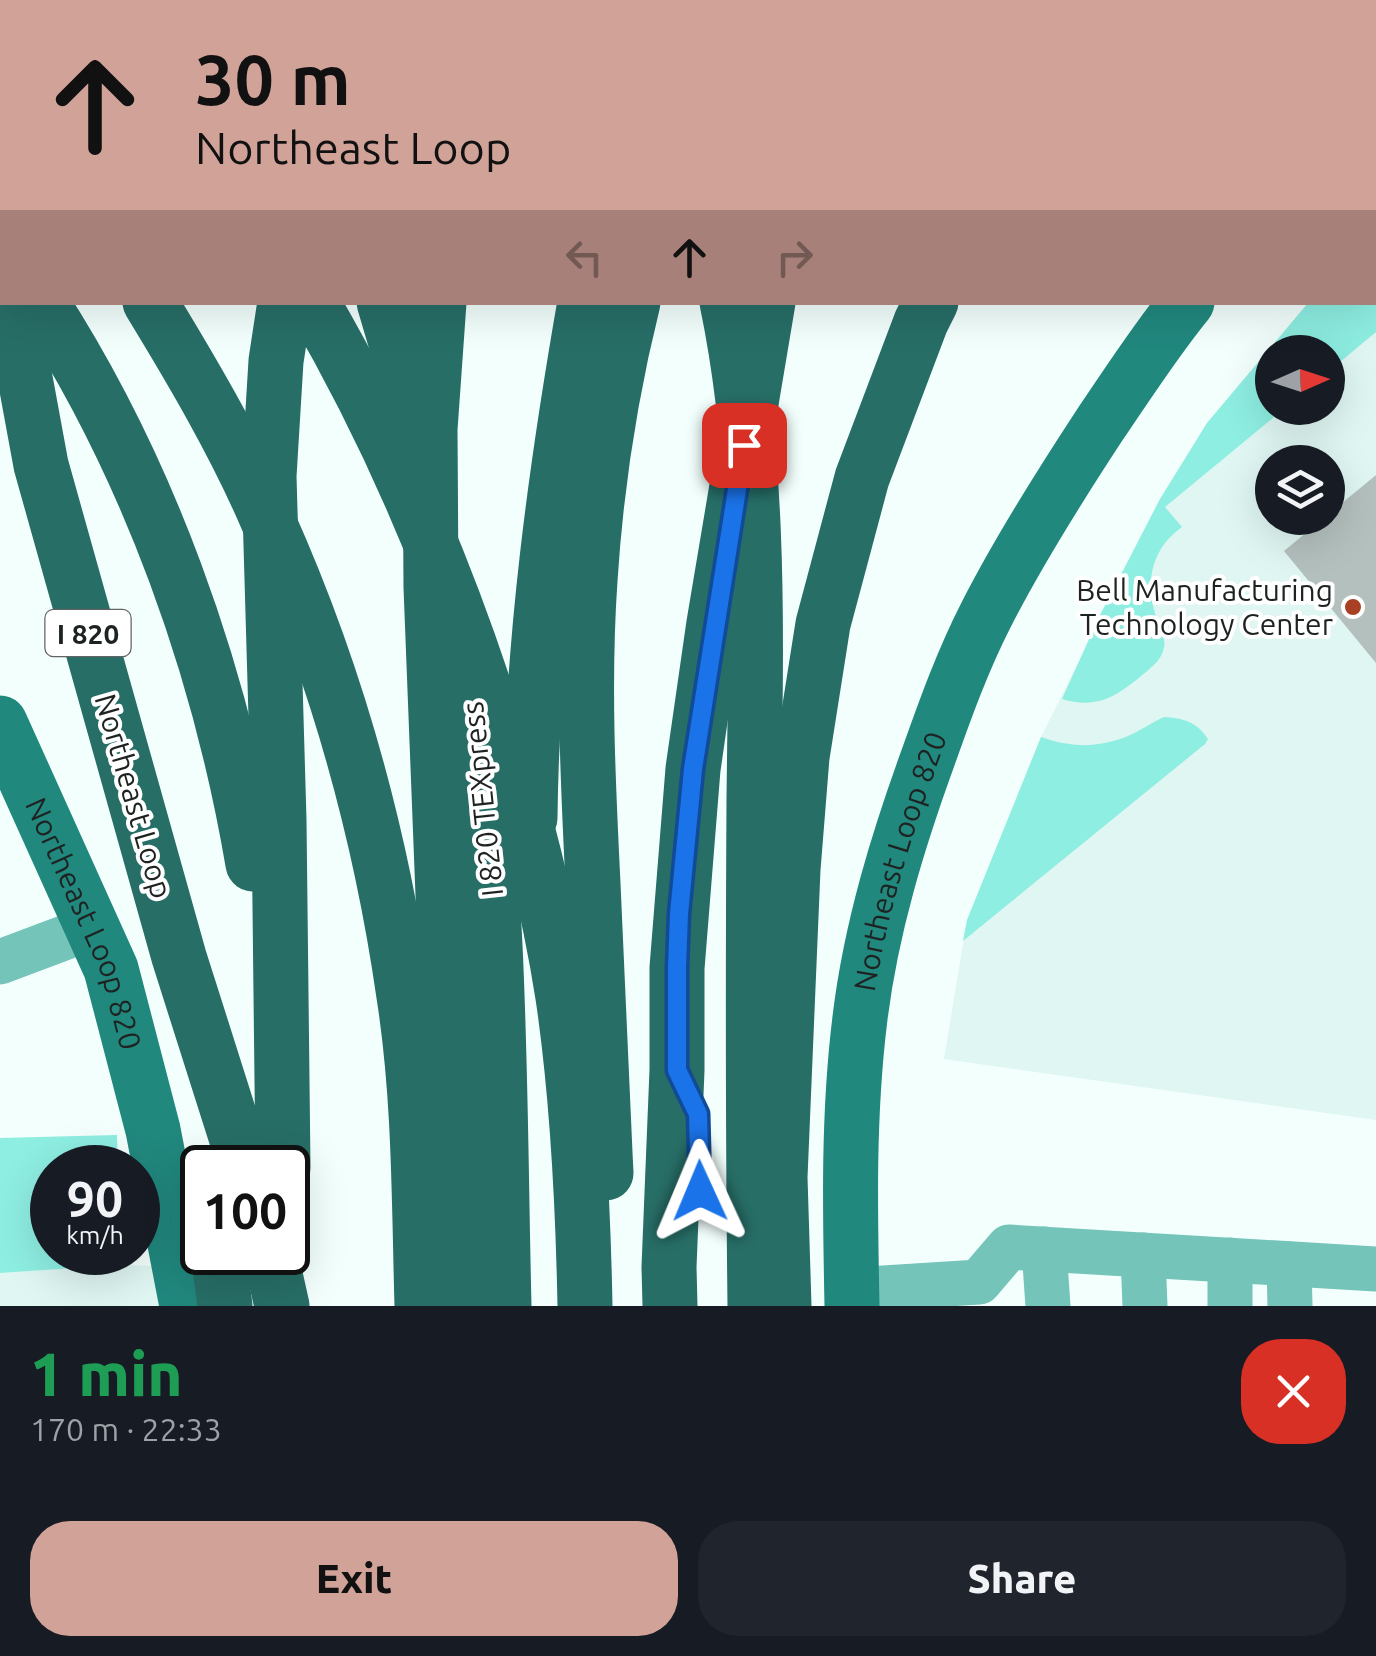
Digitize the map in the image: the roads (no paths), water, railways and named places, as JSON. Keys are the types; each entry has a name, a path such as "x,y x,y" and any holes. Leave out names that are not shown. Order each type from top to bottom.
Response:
{"highway":[{"name":"Northeast Loop","path":"12,305 42,466 179,957 239,1145"},
{"path":"43,305 68,344 143,492 202,655 242,800 268,965 283,1142"},
{"path":"152,305 265,513 328,668 362,781 407,1014 417,1129 422,1306"},
{"path":"283,1142 280,820 269,476 284,305"},
{"path":"314,305 389,446 419,514 475,660 523,811 563,996 581,1172 585,1306"},
{"name":"I 820 TEXpress","path":"385,305 442,501 482,768 494,898 504,1306"},
{"path":"439,305 430,428 431,587 459,1306"},
{"name":"I 820 TEXpress","path":"538,1306 529,1085 531,736 543,580 584,305"},
{"path":"610,1306 590,831 587,644 602,460 632,305"},
{"path":"728,305 740,363 754,504 755,1306"},
{"path":"670,1306 679,914 693,769 767,305"},
{"path":"784,1306 780,1177 792,869 802,757 822,624 862,478 930,305"},
{"path":"179,957 180,990 204,1145"},
{"path":"677,1070 698,1114 703,1306"},
{"path":"221,1275 225,1306"},
{"path":"276,1275 284,1306"},
{"path":"284,1306 285,1275"}],"main road":[{"name":"Northeast Loop 820","path":"852,1298 850,1145 854,1080 873,947 899,838 956,678 1010,568 1136,370 1185,305"},
{"name":"Northeast Loop 820","path":"0,723 111,968 153,1130 187,1306"}],"lane":[{"path":"0,962 93,927"},
{"path":"852,1298 980,1294 1010,1247 1230,1260 1290,1285 1376,1269"},
{"path":"1044,1250 1048,1306"},
{"path":"1143,1255 1145,1306"},
{"path":"1230,1260 1230,1306"}],"place":[{"name":"Bell Manufacturing Technology Center","path":"1353,607"}]}
